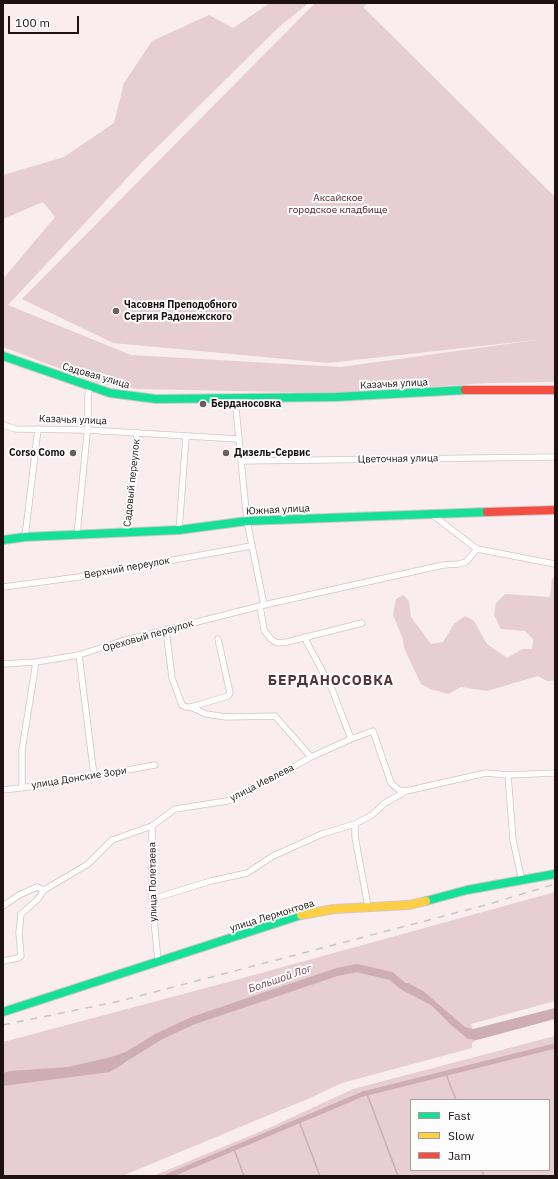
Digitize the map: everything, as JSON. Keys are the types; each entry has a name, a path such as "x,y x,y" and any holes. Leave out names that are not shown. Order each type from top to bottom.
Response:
{"street":[{"name":"Садовая улица","path":"3,356 90,387 130,397 183,400 235,400"},
{"path":"77,535 88,395 90,387"},
{"name":"Казачья улица","path":"235,400 336,398 491,389 555,390"},
{"path":"235,400 246,521 262,606 264,630 271,639 277,643 282,643 362,623"},
{"name":"Казачья улица","path":"3,425 16,429 86,430 238,439"},
{"path":"25,537 38,429"},
{"name":"Садовый переулок","path":"126,532 138,433"},
{"path":"178,530 186,437"},
{"name":"Цветочная улица","path":"240,461 555,457"},
{"name":"Южная улица","path":"3,540 25,537 178,530 246,521 430,513 555,510"},
{"path":"430,513 477,549 555,564"},
{"name":"Верхний переулок","path":"3,587 79,577 251,546"},
{"name":"Ореховый переулок","path":"3,664 36,662 79,655 166,630 262,606 443,565 459,564 466,562 477,549"},
{"path":"166,630 172,678 182,705 191,707 206,714 226,717 275,716 311,757"},
{"path":"304,637 332,689 351,739"},
{"path":"191,707 228,696 230,693 218,639"},
{"path":"79,655 94,776"},
{"path":"22,787 22,750 36,662"},
{"name":"улица Иевлева","path":"3,906 20,895 37,887 44,890 88,864 112,840 152,826 175,809 227,801 243,795 276,775 311,757 373,731 391,784 399,790 406,791"},
{"name":"улица Донские Зори","path":"3,790 155,765"},
{"path":"152,899 211,881 247,873 273,856 322,834 355,824 372,815 392,798 406,791 486,774 508,775 555,772"},
{"path":"508,775 513,840 522,881"},
{"path":"355,824 355,837 368,906"},
{"name":"улица Полетаева","path":"152,826 152,899 158,961"},
{"name":"улица Лермонтова","path":"3,1012 298,916 334,909 409,905 467,890 555,874"},
{"path":"3,961 21,956 19,933 20,914 38,899 44,890"}],"green space":[{"name":"Аксайское городское кладбище","path":"270,3 309,3 280,26 143,161 8,305 131,355 341,367 536,340 328,363 113,343 22,299 315,3 368,3 363,7 555,197 555,382 489,383 337,393 138,389 101,384 3,347 3,279 55,217 43,202 3,219 3,175 64,157 114,123 124,83 152,41 209,15 233,28"},
{"path":"552,578 555,579 555,681 547,681 538,676 487,691 461,687 448,694 430,689 421,684 404,648 403,639 393,615 396,599 403,595 409,601 411,617 431,644 443,642 454,624 465,616 474,621 487,644 507,658 522,649 532,649 533,639 525,631 501,629 494,615 496,603 505,594 550,597"},
{"path":"555,892 555,1001 471,1024 476,1040 472,1043 472,1048 342,1083 310,1098 122,1176 3,1176 3,1042"},
{"path":"555,1036 555,1176 153,1176 269,1128 353,1089"}],"shaded area":[{"path":"408,983 423,991 465,1027 473,1029 555,1008 555,1019 477,1040 468,1039 431,1005 404,991 400,984"},
{"path":"137,1048 123,1064 110,1072 3,1086 3,1073 10,1071 68,1067 111,1057"}],"waterway":[{"name":"Большой Лог","path":"124,1058 158,1037 192,1021 337,972 357,968 391,976 409,989"},
{"path":"168,1176 363,1094 555,1046"},
{"path":"446,1074 456,1099"},
{"path":"367,1094 398,1176"},
{"path":"299,1121 320,1176"},
{"path":"234,1149 244,1176"},
{"path":"482,1171 484,1176"}],"railway":[{"path":"3,1025 120,1001 486,905 555,884"}],"traffic: fast":[{"path":"3,356 110,393 156,399 336,397 465,390"},
{"path":"3,540 25,537 179,530 247,521 487,512"},
{"path":"426,901 467,890 555,874"},
{"path":"3,1012 301,915"}],"traffic: slow":[{"path":"301,915 334,909 409,905 426,901"}],"traffic: jam":[{"path":"465,390 555,390"},
{"path":"487,512 555,510"}],"place":[{"name":"Часовня Преподобного Сергия Радонежского","path":"116,311"},
{"name":"Берданосовка","path":"203,404"},
{"name":"Corso Como","path":"73,453"},
{"name":"Дизель-Сервис","path":"226,453"}],"district":[{"name":"БЕРДАНОСОВКА","path":"331,681"}]}
